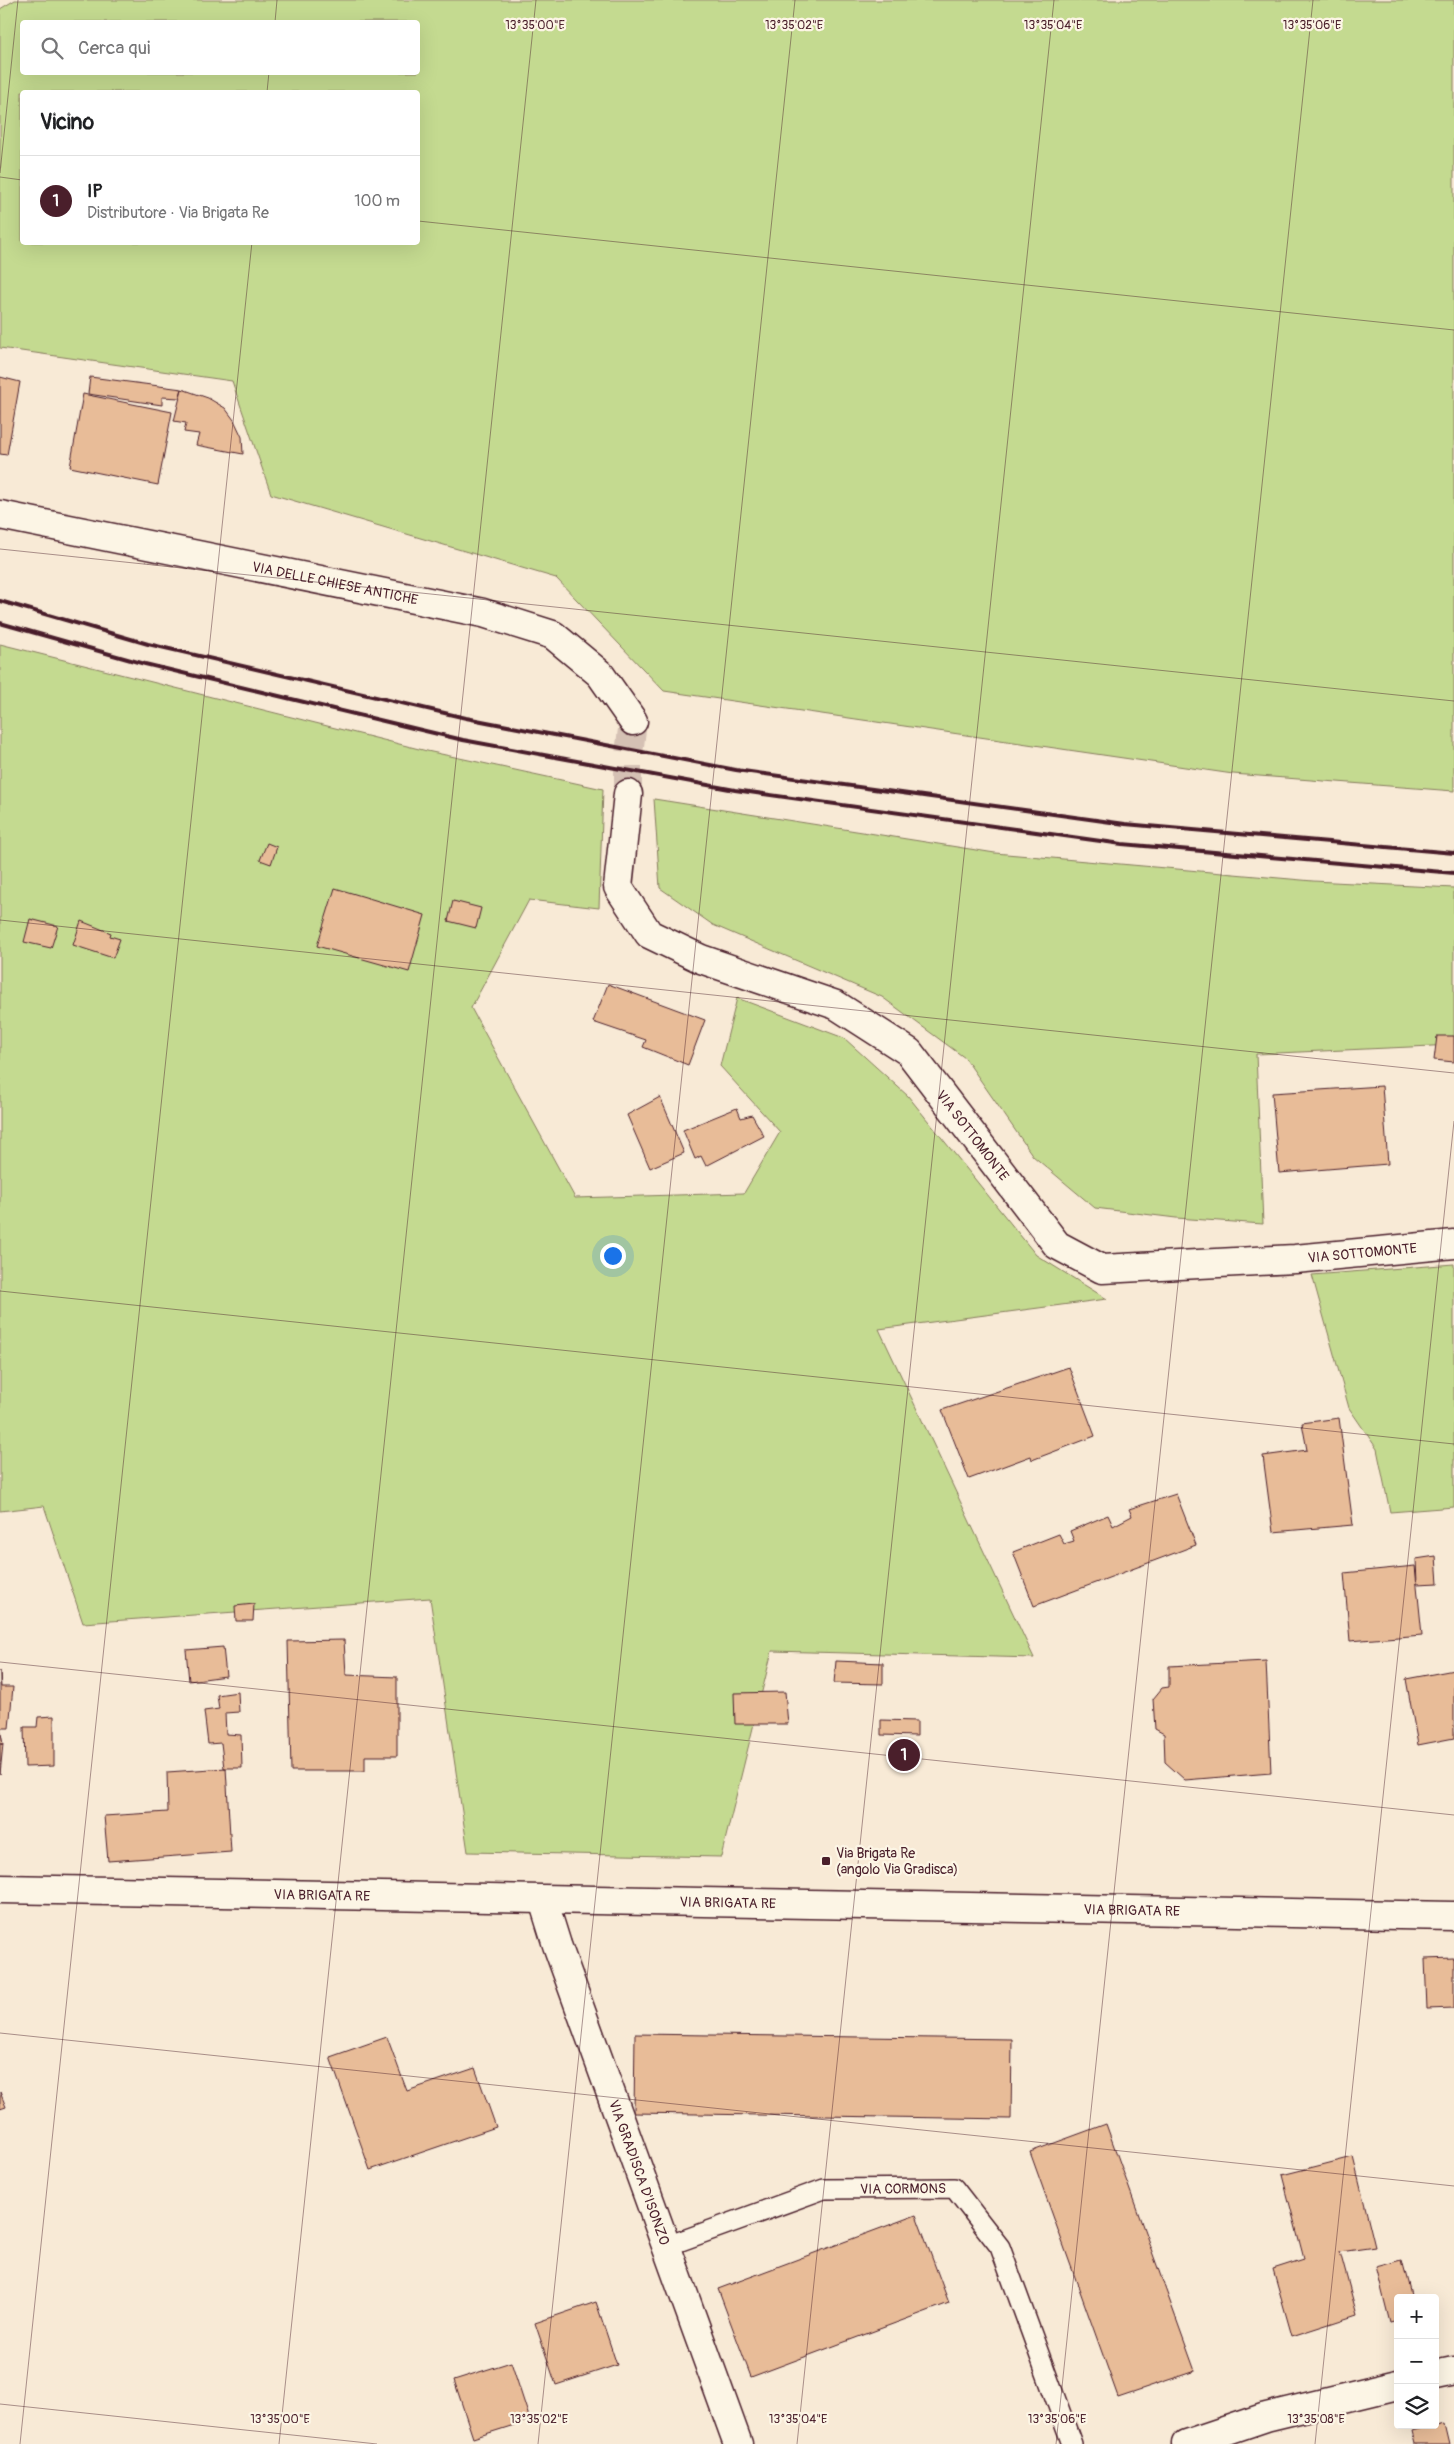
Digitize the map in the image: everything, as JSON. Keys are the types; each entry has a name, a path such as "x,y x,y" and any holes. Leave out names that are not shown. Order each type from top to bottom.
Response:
{"street":[{"name":"VIA DELLE CHIESE ANTICHE","path":"0,515 483,613 553,635 600,674 634,721"},
{"name":"VIA SOTTOMONTE","path":"628,794 618,887 649,934 701,959 836,1005 909,1052 1057,1245 1102,1269 1295,1259 1454,1244"},
{"name":"VIA BRIGATA RE","path":"0,1889 1454,1916"},
{"name":"VIA GRADISCA D'ISONZO","path":"543,1900 557,1945 738,2444"},
{"path":"1439,2374 1454,2371"},
{"path":"1186,2444 1266,2418 1394,2386"}],"lane":[{"name":"VIA CORMONS","path":"667,2246 824,2189 954,2188 1000,2247 1072,2444"}],"green space":[{"path":"15,0 1454,0 1454,791 1233,774 664,691 556,578 271,494 232,381 0,348 0,9"},
{"path":"0,644 427,751 603,789 599,908 529,900 471,1008 575,1198 744,1193 780,1132 720,1066 737,998 844,1038 908,1096 1036,1255 1107,1299 879,1329 1034,1658 772,1651 721,1857 468,1852 430,1598 83,1623 44,1506 0,1511"},
{"path":"654,799 995,853 1313,881 1454,888 1454,1045 1256,1054 1263,1224 1176,1218 1095,1208 1033,1156 965,1058 882,997 713,925 660,888"},
{"path":"1454,1264 1454,1507 1390,1512 1377,1449 1349,1408 1312,1275"}],"building":[{"path":"0,377 20,382 7,455 0,454"},
{"path":"90,377 182,389 179,398 162,397 162,405 88,394"},
{"path":"182,389 208,398 225,408 234,420 242,437 243,454 196,445 199,434 184,432 186,423 174,421"},
{"path":"83,394 172,412 158,485 70,467"},
{"path":"267,843 277,847 271,864 260,860"},
{"path":"335,888 425,915 409,972 317,946"},
{"path":"453,901 481,908 476,928 448,921"},
{"path":"30,919 58,926 51,948 24,942"},
{"path":"81,921 111,933 110,936 120,939 113,958 73,945"},
{"path":"608,984 705,1020 688,1065 643,1047 646,1040 593,1022"},
{"path":"1437,1036 1454,1036 1454,1062 1434,1060"},
{"path":"1382,1086 1388,1164 1279,1173 1272,1093"},
{"path":"660,1097 684,1153 650,1168 627,1115"},
{"path":"737,1108 741,1118 752,1115 764,1136 706,1166 701,1156 695,1159 683,1130"},
{"path":"1069,1367 1095,1436 1032,1460 1031,1456 969,1479 942,1410"},
{"path":"1339,1418 1353,1525 1273,1532 1263,1456 1307,1450 1302,1423"},
{"path":"1176,1494 1196,1545 1034,1606 1013,1552 1059,1534 1064,1544 1074,1541 1070,1531 1108,1515 1113,1526 1132,1516 1129,1509"},
{"path":"1436,1556 1438,1583 1417,1584 1416,1559"},
{"path":"1415,1566 1422,1635 1350,1641 1344,1573"},
{"path":"254,1604 253,1621 236,1621 235,1606"},
{"path":"344,1640 346,1675 397,1677 397,1756 365,1756 365,1771 291,1771 288,1641"},
{"path":"223,1647 226,1676 189,1681 186,1650"},
{"path":"836,1661 883,1663 883,1684 834,1683"},
{"path":"1266,1661 1271,1773 1185,1780 1165,1762 1164,1734 1155,1729 1153,1699 1162,1688 1169,1687 1169,1666"},
{"path":"1454,1670 1454,1738 1418,1745 1406,1679"},
{"path":"0,1671 1,1687 13,1687 9,1728 0,1728"},
{"path":"238,1692 239,1712 225,1713 226,1734 241,1735 242,1768 224,1768 221,1743 208,1744 204,1711 219,1709 217,1695"},
{"path":"785,1692 788,1724 735,1724 734,1693"},
{"path":"54,1716 54,1766 25,1767 24,1727 37,1727 38,1717"},
{"path":"881,1720 917,1721 917,1736 881,1735"},
{"path":"0,1728 3,1744 0,1744"},
{"path":"0,1744 3,1744 0,1774"},
{"path":"226,1768 231,1852 108,1861 104,1816 168,1812 167,1772"},
{"path":"1454,1958 1454,2008 1427,2009 1425,1959"},
{"path":"635,2034 1012,2039 1011,2119 634,2113"},
{"path":"387,2037 407,2091 475,2068 496,2127 370,2170 330,2057"},
{"path":"0,2092 6,2107 0,2109"},
{"path":"1106,2124 1195,2371 1118,2397 1030,2152"},
{"path":"1353,2157 1375,2247 1340,2252 1357,2315 1292,2336 1273,2269 1304,2259 1282,2175"},
{"path":"916,2215 949,2303 751,2377 718,2289"},
{"path":"1402,2260 1411,2294 1394,2294 1394,2322 1390,2323 1376,2267"},
{"path":"596,2302 617,2365 556,2385 535,2323"},
{"path":"511,2362 530,2420 473,2438 454,2380"},
{"path":"1444,2423 1449,2444 1415,2444 1412,2432 1423,2429 1439,2429 1439,2424"}],"tunnel":[{"path":"628,794 628,762 633,721"}],"railway":[{"path":"0,601 148,644 466,718 736,770 1125,824 1454,853"},
{"path":"0,623 145,664 463,740 735,790 1122,844 1454,873"}],"place":[{"name":"IP","path":"904,1755"},
{"name":"Via Brigata Re (angolo Via Gradisca)","path":"826,1861"}]}
